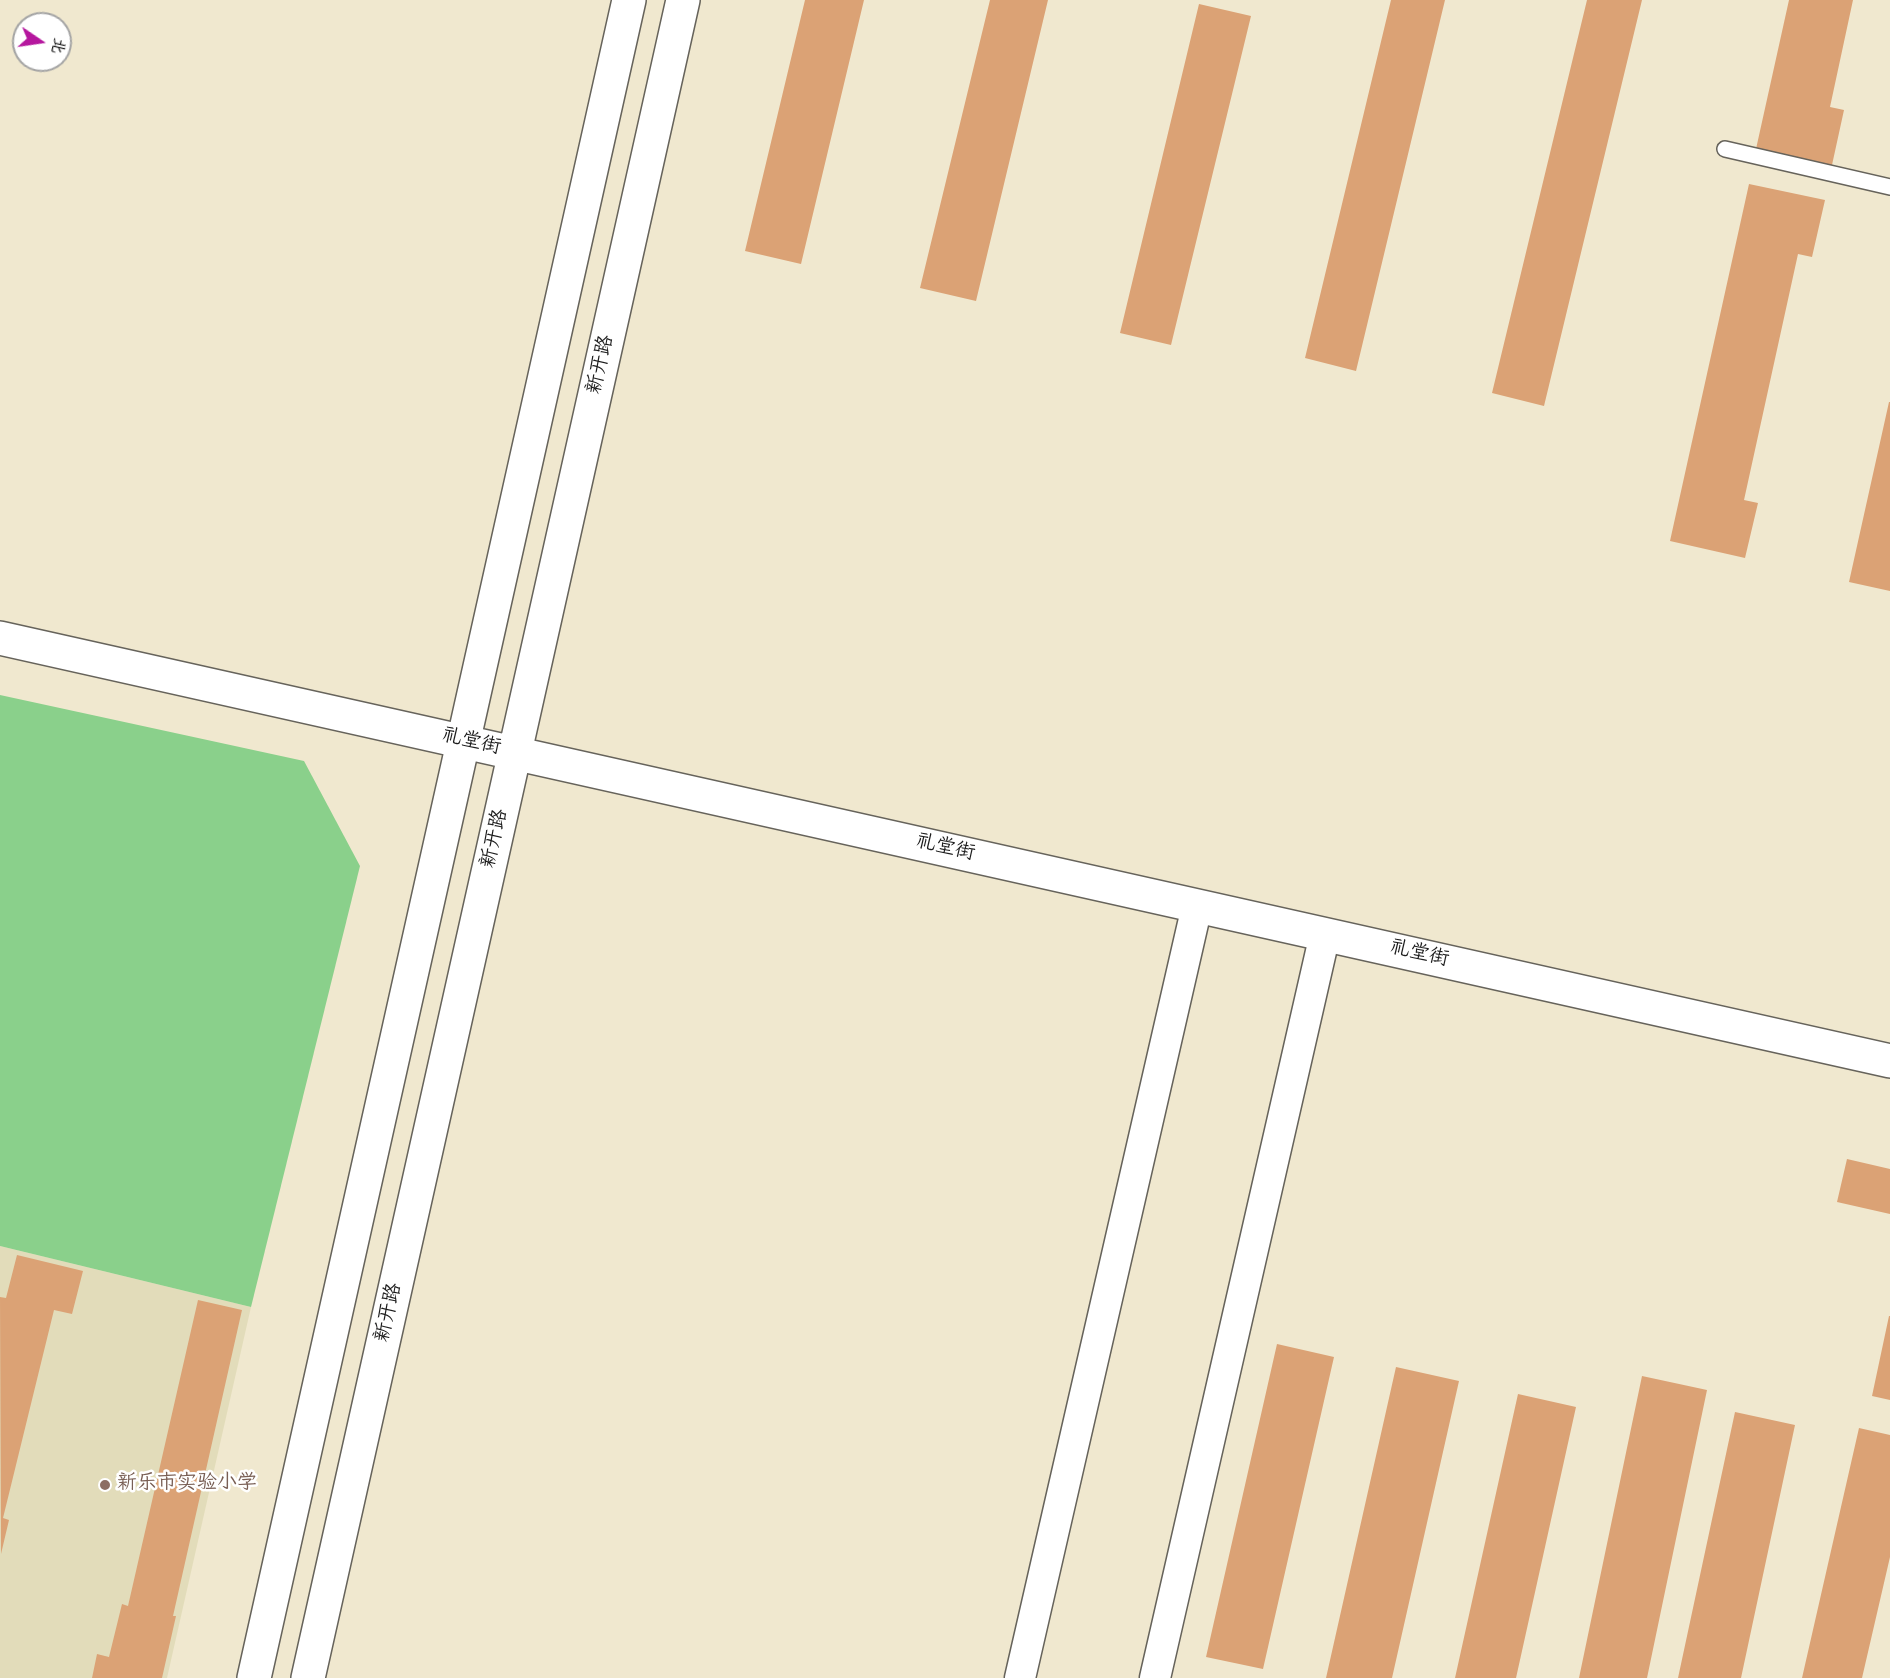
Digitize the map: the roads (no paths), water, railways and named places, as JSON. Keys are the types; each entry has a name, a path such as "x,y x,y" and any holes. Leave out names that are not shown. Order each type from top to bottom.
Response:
{"street":[{"path":"254,1678 629,0"},
{"name":"新开路","path":"308,1678 683,0"},
{"name":"礼堂街","path":"0,638 1890,1060"},
{"path":"1020,1678 1197,906"},
{"path":"1155,1678 1325,934"}],"lane":[{"path":"1725,149 1890,187"}],"place":[{"name":"新乐市实验小学","path":"105,1485"}]}
